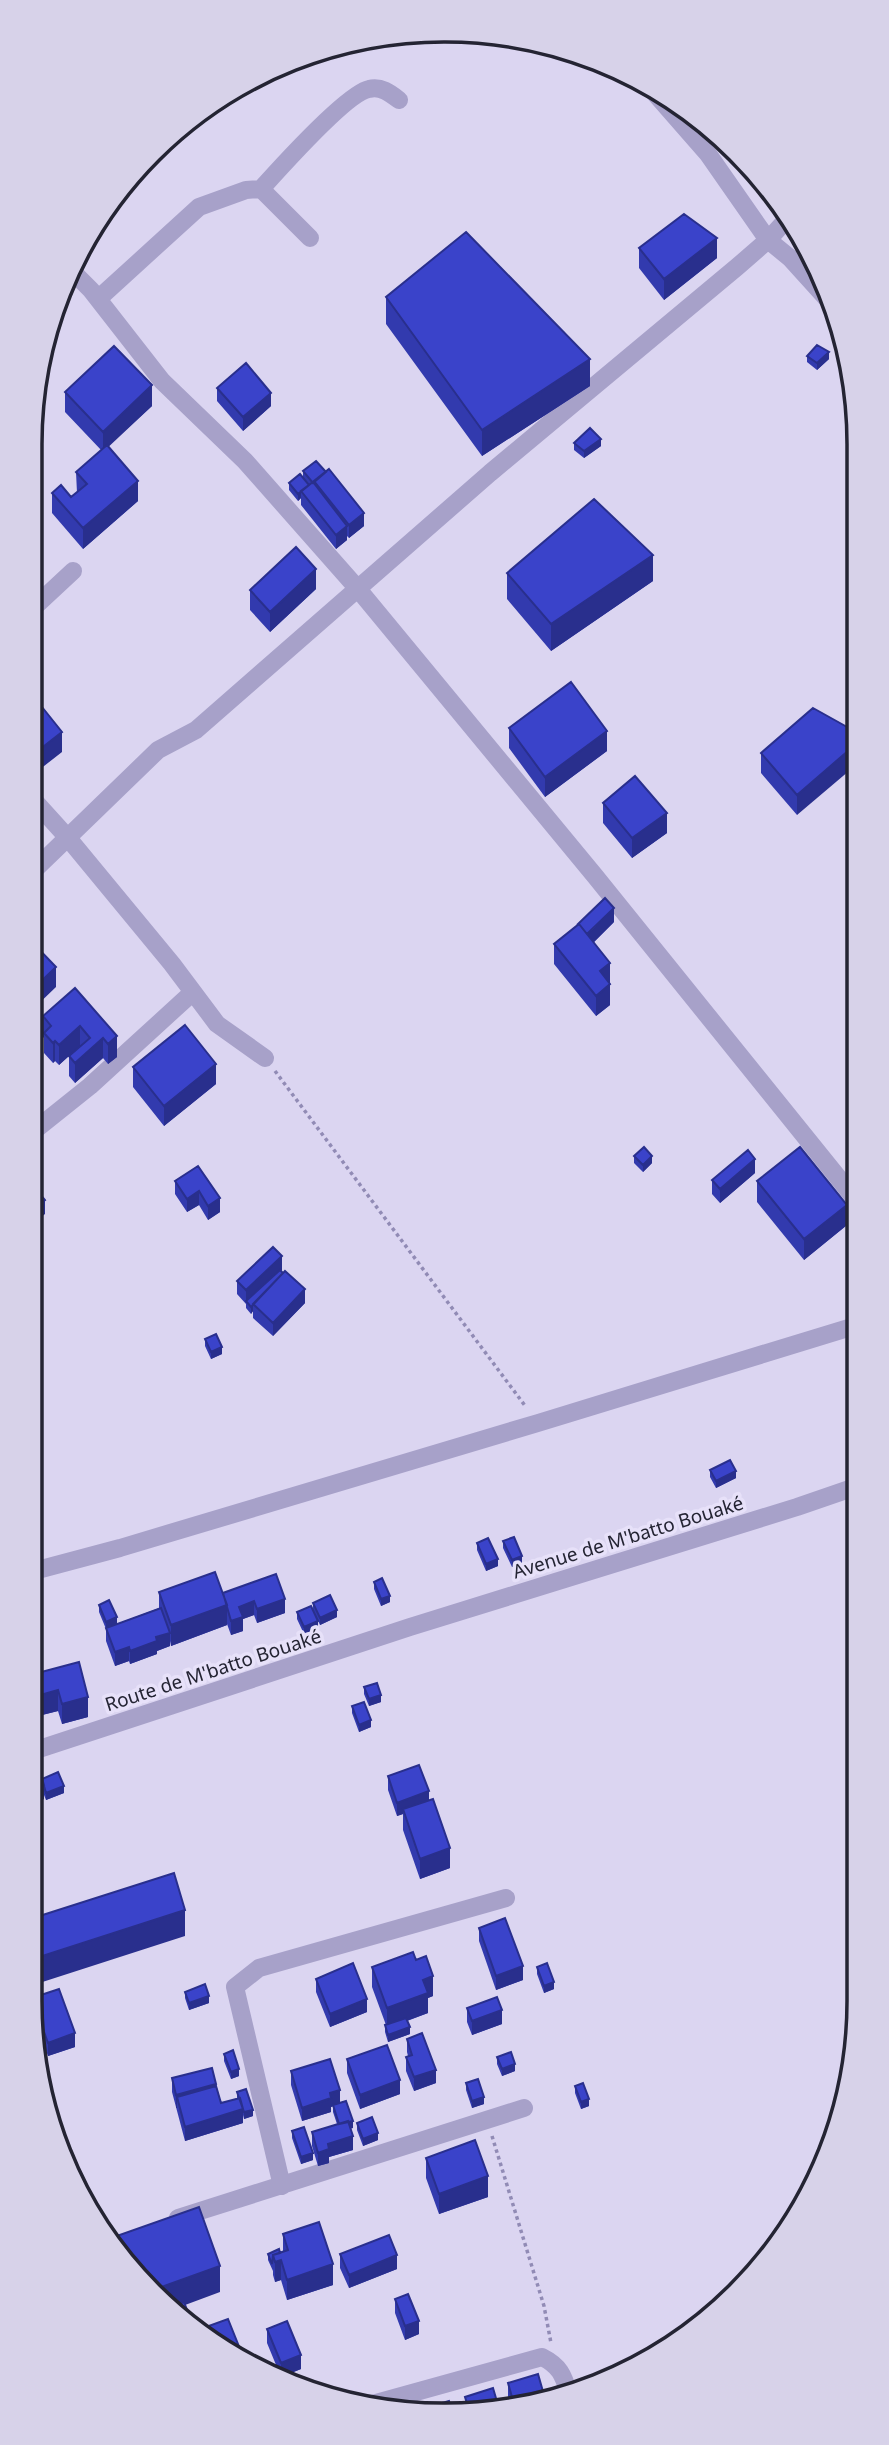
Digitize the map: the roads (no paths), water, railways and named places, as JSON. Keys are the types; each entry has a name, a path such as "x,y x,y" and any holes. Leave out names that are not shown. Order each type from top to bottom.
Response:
{"street":[{"path":"97,299 199,207 246,190 261,189 288,159 356,94 371,88 387,90 399,100"},
{"path":"672,113 708,154 768,240 790,258 813,283"},
{"path":"261,189 310,238"},
{"path":"42,863 158,750 196,730 490,473 768,240 782,225"},
{"path":"79,278 162,381 245,461 358,589 847,1186"},
{"path":"42,600 73,571"},
{"path":"42,809 217,1024 265,1058"},
{"path":"42,1124 90,1086 193,992"},
{"path":"42,1569 120,1548 847,1328"},
{"name":"Avenue de M'batto Bouaké","path":"410,1627 847,1490"},
{"name":"Route de M'batto Bouaké","path":"42,1748 410,1627"},
{"path":"282,2186 235,1987 259,1968 506,1898"},
{"path":"163,2222 524,2108"},
{"path":"389,2399 542,2357 555,2364 566,2384"}]}
